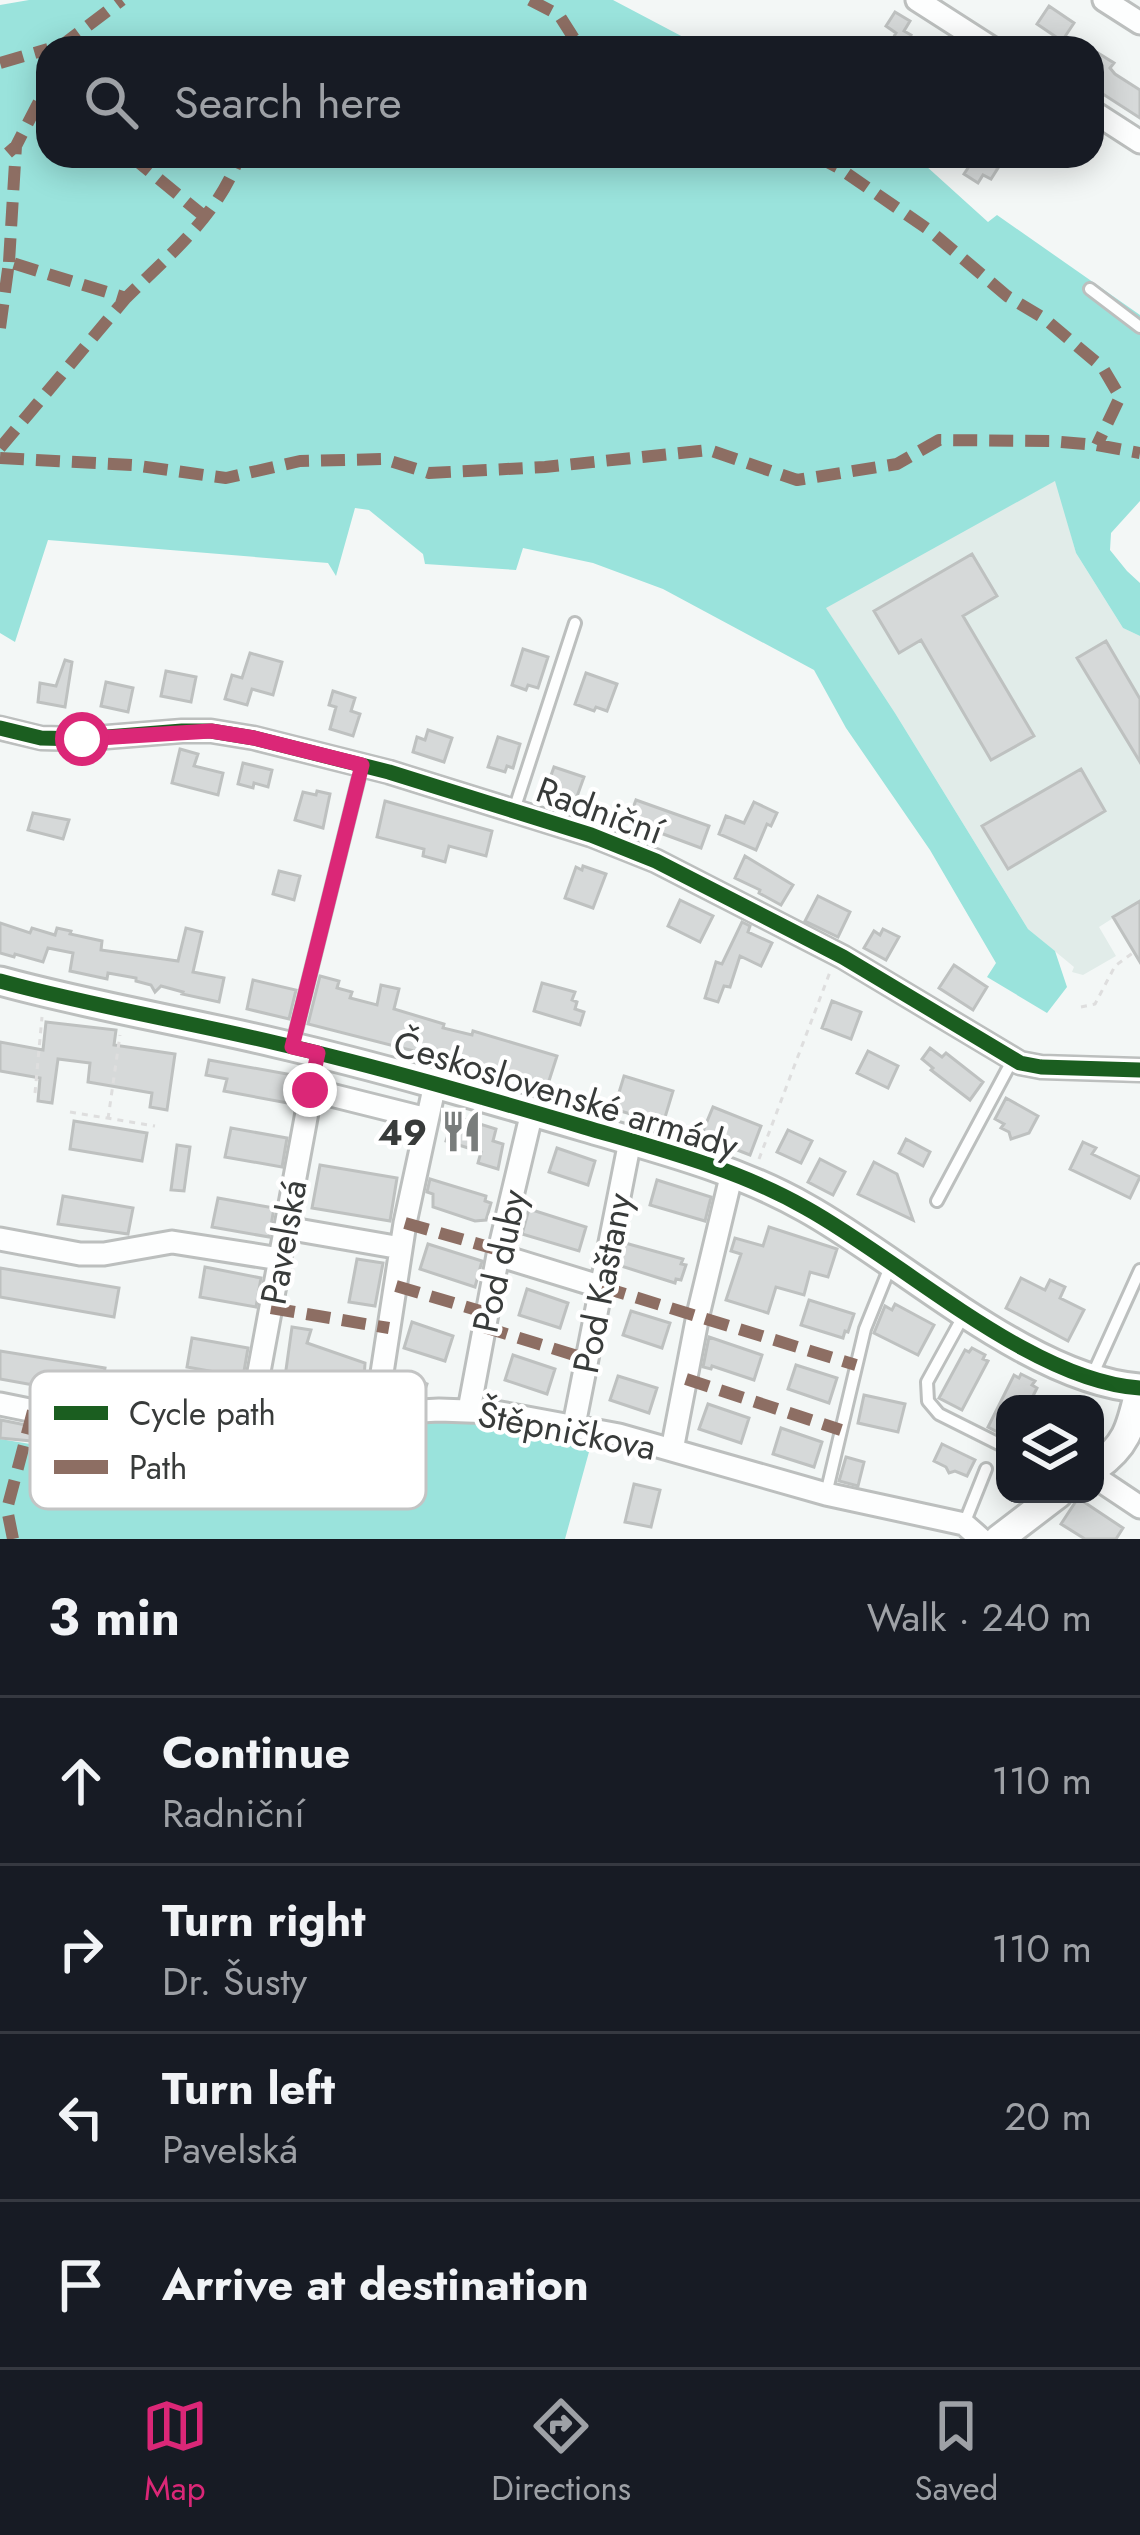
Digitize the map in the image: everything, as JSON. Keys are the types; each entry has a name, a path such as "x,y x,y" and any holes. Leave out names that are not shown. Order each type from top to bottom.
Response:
{"street":[{"path":"917,0 973,36"},
{"path":"1104,0 1140,22"},
{"path":"1104,119 1140,142"},
{"name":"Radniční","path":"0,728 41,738 82,739 211,731 362,765 514,810 656,861 844,957 1013,1059 1041,1067 1140,1070"},
{"name":"Československé armády","path":"0,981 305,1050 744,1168 892,1263 962,1319 1091,1379 1140,1388"},
{"name":"Pavelská","path":"259,1371 310,1090 305,1050"},
{"path":"382,1371 401,1248 435,1084"},
{"path":"310,1090 427,1119"},
{"name":"Pod duby","path":"469,1410 498,1255 532,1112"},
{"name":"Pod Kaštany","path":"574,1425 630,1141"},
{"path":"672,1450 698,1315 744,1168"},
{"path":"286,1228 401,1248"},
{"path":"0,1239 80,1254 172,1242 280,1259"},
{"path":"498,1255 602,1287"},
{"path":"1104,1464 1123,1444 1140,1388"},
{"name":"Štěpničkova","path":"0,1404 30,1410"},
{"name":"Štěpničkova","path":"426,1411 469,1410 574,1425 972,1532"},
{"path":"1104,1480 1140,1507"},
{"path":"1018,1534 1049,1503"}],"lane":[{"path":"1090,289 1140,327"},
{"path":"514,810 575,623"},
{"path":"305,1050 362,765"},
{"path":"937,1201 1013,1059"},
{"path":"826,1494 865,1329 892,1263"},
{"path":"1091,1379 1140,1270"},
{"path":"962,1319 927,1382 928,1401 939,1414 996,1442"},
{"path":"972,1532 986,1469"}],"path":[{"path":"1081,1007 1095,1004 1115,966 1134,952"},
{"path":"744,1168 834,961"},
{"path":"35,1093 43,1008"},
{"path":"108,1119 122,1021"},
{"path":"70,1112 155,1126"}],"shaded area":[{"path":"29,0 613,0 681,36 36,36 36,168 928,168 988,222 997,215 1140,315 1140,501 1111,533 1110,550 1140,583 1140,636 1123,628 1076,553 1055,481 826,608 1028,929 1055,951 1067,987 1047,1013 987,977 996,963 814,670 663,589 593,563 523,548 516,570 425,564 423,554 369,510 355,508 336,576 328,563 48,540 15,642 0,633 0,5"},
{"path":"1056,480 1076,553 1123,628 1140,636 1140,901 1099,927 1116,956 1083,975 1072,972 1074,967 1028,929 825,607"},
{"path":"454,1415 592,1441 565,1539 0,1539 0,1439 30,1444 30,1509 426,1509 426,1418"}],"building":[{"path":"1049,6 1074,23 1065,36 1055,36 1037,24"},
{"path":"895,12 910,21 904,31 911,35 894,36 886,26"},
{"path":"1104,57 1114,63 1110,68 1115,74 1140,90 1140,118 1104,95"},
{"path":"968,168 998,168 991,179 983,175 978,183 964,174"},
{"path":"972,554 997,596 963,616 1034,736 991,760 921,640 899,653 874,611"},
{"path":"1106,641 1140,699 1140,762 1077,658"},
{"path":"523,649 548,657 538,688 512,685"},
{"path":"250,653 282,662 273,695 252,689 247,705 225,699 232,675 242,678"},
{"path":"65,660 72,662 65,707 38,702 40,683 56,686"},
{"path":"166,671 196,677 191,702 161,696"},
{"path":"586,673 617,684 607,711 575,704"},
{"path":"106,682 133,688 128,712 101,706"},
{"path":"333,691 355,698 351,711 360,714 353,736 330,729 336,707 329,705"},
{"path":"428,730 452,738 444,762 413,752 417,737 425,740"},
{"path":"498,737 520,744 513,768 507,766 505,772 488,767"},
{"path":"180,749 198,754 194,766 223,773 218,795 172,783"},
{"path":"243,763 272,770 268,787 238,784"},
{"path":"554,767 584,777 575,802 544,795"},
{"path":"1081,769 1105,811 1008,869 982,826"},
{"path":"317,791 330,794 323,828 295,820 303,792 316,795"},
{"path":"636,800 709,826 701,848 628,821"},
{"path":"385,801 492,831 486,856 449,846 445,862 423,856 424,849 377,837"},
{"path":"754,802 777,813 756,850 719,834 726,816 744,823"},
{"path":"33,813 69,820 63,839 28,830"},
{"path":"745,856 793,885 781,905 735,878"},
{"path":"583,866 606,874 593,908 565,898 576,867 582,870"},
{"path":"279,871 300,876 294,900 273,894"},
{"path":"818,896 850,912 838,937 805,921"},
{"path":"680,900 713,916 700,942 668,926"},
{"path":"1140,901 1140,962 1113,917"},
{"path":"742,922 750,926 748,932 772,943 761,966 740,956 730,987 724,986 718,1002 705,998 716,962 722,964"},
{"path":"0,923 30,933 32,928 55,935 57,928 102,941 101,950 178,961 186,928 202,932 193,972 224,978 219,1002 161,986 155,992 136,978 108,973 107,979 70,971 73,953 48,948 43,962 0,953"},
{"path":"883,929 899,937 886,960 864,948 874,931 880,935"},
{"path":"954,965 987,987 973,1010 939,988"},
{"path":"320,976 339,981 337,988 352,992 350,998 377,1005 381,985 399,989 394,1009 444,1024 443,1028 472,1035 473,1031 557,1056 547,1087 308,1024"},
{"path":"253,980 296,990 289,1019 247,1009"},
{"path":"542,983 575,992 575,1009 584,1012 580,1025 534,1011"},
{"path":"832,1001 861,1012 851,1039 822,1028"},
{"path":"46,1022 116,1030 114,1045 175,1054 167,1110 150,1107 152,1093 88,1082 90,1063 58,1059 52,1103 38,1101 40,1078 0,1071 0,1042 43,1050"},
{"path":"930,1048 942,1057 946,1053 983,1082 970,1100 922,1059"},
{"path":"868,1051 898,1066 888,1088 857,1073"},
{"path":"209,1060 298,1076 293,1104 224,1091 227,1079 206,1075"},
{"path":"624,1076 673,1091 663,1124 614,1109"},
{"path":"1006,1098 1038,1116 1029,1133 1011,1139 1001,1128 1004,1124 995,1119"},
{"path":"713,1107 761,1126 750,1155 701,1136"},
{"path":"454,1116 496,1129 493,1141 503,1144 498,1169 478,1163 481,1152 446,1141"},
{"path":"74,1121 147,1133 142,1161 70,1149"},
{"path":"231,1128 287,1138 282,1167 225,1157"},
{"path":"788,1130 812,1141 801,1163 777,1152"},
{"path":"906,1139 930,1152 923,1166 899,1153"},
{"path":"1083,1142 1096,1148 1092,1154 1140,1177 1130,1198 1070,1169"},
{"path":"177,1145 190,1147 184,1191 171,1190"},
{"path":"557,1148 595,1161 588,1185 549,1172"},
{"path":"820,1159 845,1172 833,1195 808,1182"},
{"path":"874,1162 897,1174 913,1220 858,1194"},
{"path":"320,1165 397,1178 390,1221 312,1208"},
{"path":"430,1179 486,1196 485,1201 491,1203 486,1220 433,1207 433,1194 427,1192"},
{"path":"657,1180 711,1197 705,1221 650,1205"},
{"path":"63,1196 133,1208 128,1234 58,1224"},
{"path":"218,1198 274,1208 269,1237 212,1227"},
{"path":"529,1209 586,1227 579,1251 522,1234"},
{"path":"769,1227 837,1249 828,1277 810,1272 804,1295 776,1287 768,1313 726,1300 741,1254 731,1251 735,1238 763,1246"},
{"path":"625,1243 683,1259 681,1280 675,1283 621,1266"},
{"path":"428,1244 482,1261 475,1287 420,1269"},
{"path":"357,1259 383,1263 375,1306 349,1302"},
{"path":"205,1267 261,1278 256,1307 200,1297"},
{"path":"0,1268 119,1288 114,1317 0,1297"},
{"path":"1021,1278 1045,1290 1050,1280 1065,1287 1060,1298 1084,1310 1068,1341 1006,1308"},
{"path":"527,1289 568,1303 560,1328 519,1315"},
{"path":"809,1300 854,1314 843,1338 801,1325"},
{"path":"895,1304 934,1325 918,1355 874,1333 885,1306 892,1310"},
{"path":"631,1311 670,1323 662,1348 623,1335"},
{"path":"412,1322 453,1336 445,1361 404,1348"},
{"path":"292,1327 311,1330 307,1343 365,1363 365,1371 286,1371"},
{"path":"709,1337 762,1355 754,1380 703,1367"},
{"path":"192,1338 248,1348 244,1371 187,1367"},
{"path":"972,1348 988,1361 962,1410 939,1398 965,1350"},
{"path":"0,1351 105,1368 30,1371 30,1384 0,1379"},
{"path":"513,1355 555,1369 547,1394 505,1380"},
{"path":"796,1365 837,1378 829,1403 788,1389"},
{"path":"1021,1374 1035,1381 1034,1395 1004,1395 1014,1375 1019,1378"},
{"path":"618,1376 657,1388 649,1413 610,1400"},
{"path":"864,1395 905,1404 898,1432 858,1423"},
{"path":"708,1404 749,1418 741,1443 699,1429"},
{"path":"1,1420 30,1426 30,1441 0,1438"},
{"path":"781,1428 822,1442 814,1467 773,1454"},
{"path":"942,1444 975,1460 967,1476 949,1473 934,1461"},
{"path":"846,1457 864,1462 858,1486 839,1481"},
{"path":"634,1484 660,1490 651,1527 625,1522"},
{"path":"1075,1503 1086,1503 1123,1528 1116,1539 1085,1539 1061,1524"}],"marked path":[{"path":"74,36 122,0"},
{"path":"530,0 559,15 572,36"},
{"path":"0,63 36,52"},
{"path":"8,153 36,107"},
{"path":"9,262 16,146"},
{"path":"146,168 205,217"},
{"path":"0,328 9,262 126,298 206,215 234,168"},
{"path":"839,168 929,230 1103,368 1120,397 1097,445"},
{"path":"0,448 126,298"},
{"path":"0,458 132,465 226,478 300,461 384,459 429,473 709,450 797,480 897,464 939,440 1050,441 1140,453"},
{"path":"405,1223 499,1250"},
{"path":"396,1286 487,1313"},
{"path":"602,1287 856,1365"},
{"path":"271,1308 389,1328"},
{"path":"484,1327 587,1359"},
{"path":"686,1379 841,1430"},
{"path":"13,1539 7,1509 30,1422"}],"cycle path":[{"path":"0,728 41,738 82,739 211,731 389,772 591,835 656,861 843,957 1020,1063 1140,1070"},
{"path":"0,981 354,1062 726,1171 806,1208 1012,1342 1098,1380 1140,1388"}],"place":[{"name":"49","path":"461,1132"}],"route":[{"path":"82,739 211,731 362,765 292,1047 318,1053 310,1090"}]}
